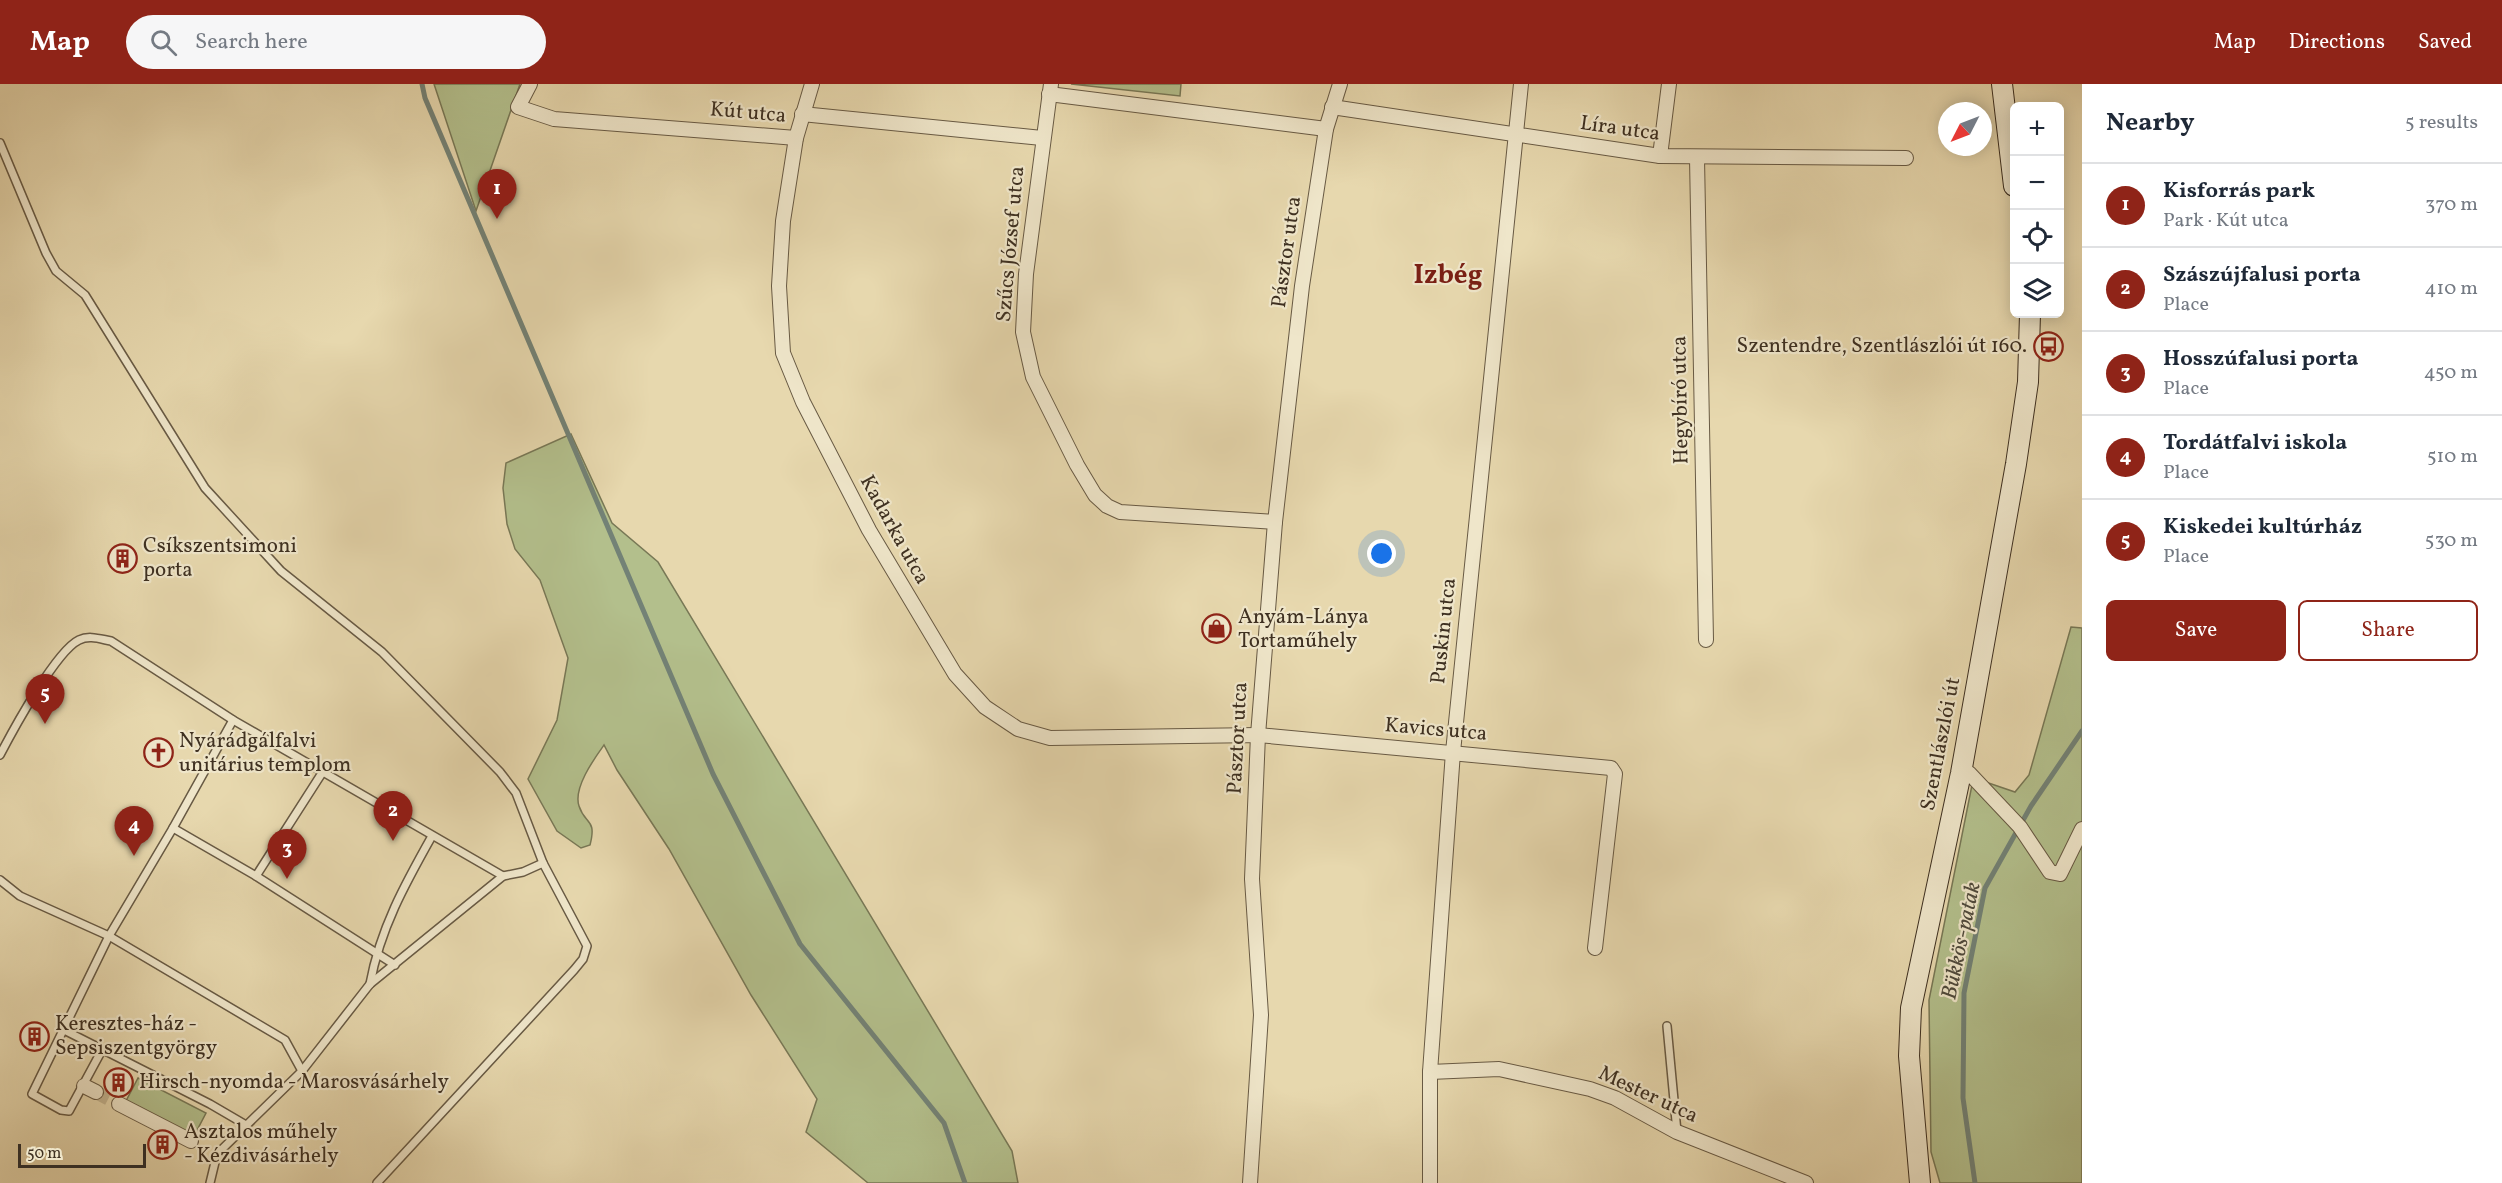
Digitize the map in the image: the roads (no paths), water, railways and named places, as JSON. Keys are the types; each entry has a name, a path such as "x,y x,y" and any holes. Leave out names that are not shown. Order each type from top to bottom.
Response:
{"main road":[{"path":"2002,84 2010,156"},
{"name":"Szentlászlói út","path":"1920,1183 1909,1056 1911,1008 1961,773 2018,453 2028,382 2030,318"}],"street":[{"name":"Kút utca","path":"530,84 518,107 554,118 796,138"},
{"name":"Kadarka utca","path":"812,84 796,138 783,221 778,286 783,353 803,402 869,530 955,674 985,707 1001,718 1018,729 1050,738 1258,735"},
{"name":"Pásztor utca","path":"1250,1183 1261,1015 1252,879 1258,735 1275,522 1302,286 1326,129 1340,84"},
{"name":"Puskin utca","path":"1430,1183 1430,1072 1453,752 1521,84"},
{"path":"1660,156 1669,84"},
{"path":"1050,89 1326,129"},
{"name":"Szűcs József utca","path":"1050,89 1026,274 1023,332 1033,377 1095,495 1107,507 1120,512 1275,522"},
{"name":"Líra utca","path":"1332,107 1660,156 1906,158"},
{"name":"Kút utca","path":"802,114 1042,138"},
{"name":"Hegybíró utca","path":"1697,158 1706,640"},
{"name":"Kavics utca","path":"1258,735 1611,768 1615,774 1595,948"},
{"path":"1961,773 1969,773 2020,827 2050,872 2060,874 2082,829"},
{"name":"Mester utca","path":"1430,1072 1500,1069 1576,1085 1615,1098 1677,1132 1806,1183"},
{"path":"119,1104 191,1141"}],"lane":[{"path":"0,143 46,253 56,271 85,295 205,488 280,571 382,652 500,772 516,793 543,862 587,946 583,959 377,1183"},
{"path":"0,754 31,699 69,648 79,640 91,637 111,641 232,720 503,876"},
{"path":"102,1050 90,1089 69,1111 61,1110 32,1094 108,936 173,828 232,720"},
{"path":"256,876 322,773"},
{"path":"173,828 256,876 395,965"},
{"path":"370,984 376,952 394,904 432,836"},
{"path":"210,1183 217,1154 302,1071 370,984 503,876 523,872 543,862"},
{"path":"0,880 20,896 108,936 285,1040 302,1071"},
{"path":"1666,1026 1677,1132"},
{"path":"64,1030 210,1104 246,1125"}],"waterway":[{"path":"422,84 425,98 713,774 800,944 944,1123 965,1183"},
{"name":"Bükkös-patak","path":"1975,1183 1963,1098 1964,993 1985,888 2031,806 2082,731"}],"tunnel":[{"path":"96,1092 119,1104"}],"place":[{"name":"Kisforrás park","path":"497,219"},
{"name":"Szentendre, Szentlászlói út 160.","path":"2048,346"},
{"name":"Csíkszentsimoni porta","path":"122,558"},
{"name":"Anyám-Lánya Tortaműhely","path":"1217,629"},
{"name":"Kiskedei kultúrház","path":"45,724"},
{"name":"Nyárádgálfalvi unitárius templom","path":"158,753"},
{"name":"Szászújfalusi porta","path":"393,841"},
{"name":"Tordátfalvi iskola","path":"134,856"},
{"name":"Hosszúfalusi porta","path":"287,879"},
{"name":"Keresztes-ház - Sepsiszentgyörgy","path":"34,1036"},
{"name":"Hirsch-nyomda - Marosvásárhely","path":"118,1082"},
{"name":"Asztalos műhely - Kézdivásárhely","path":"163,1144"}],"district":[{"name":"Izbég","path":"1448,276"}]}
